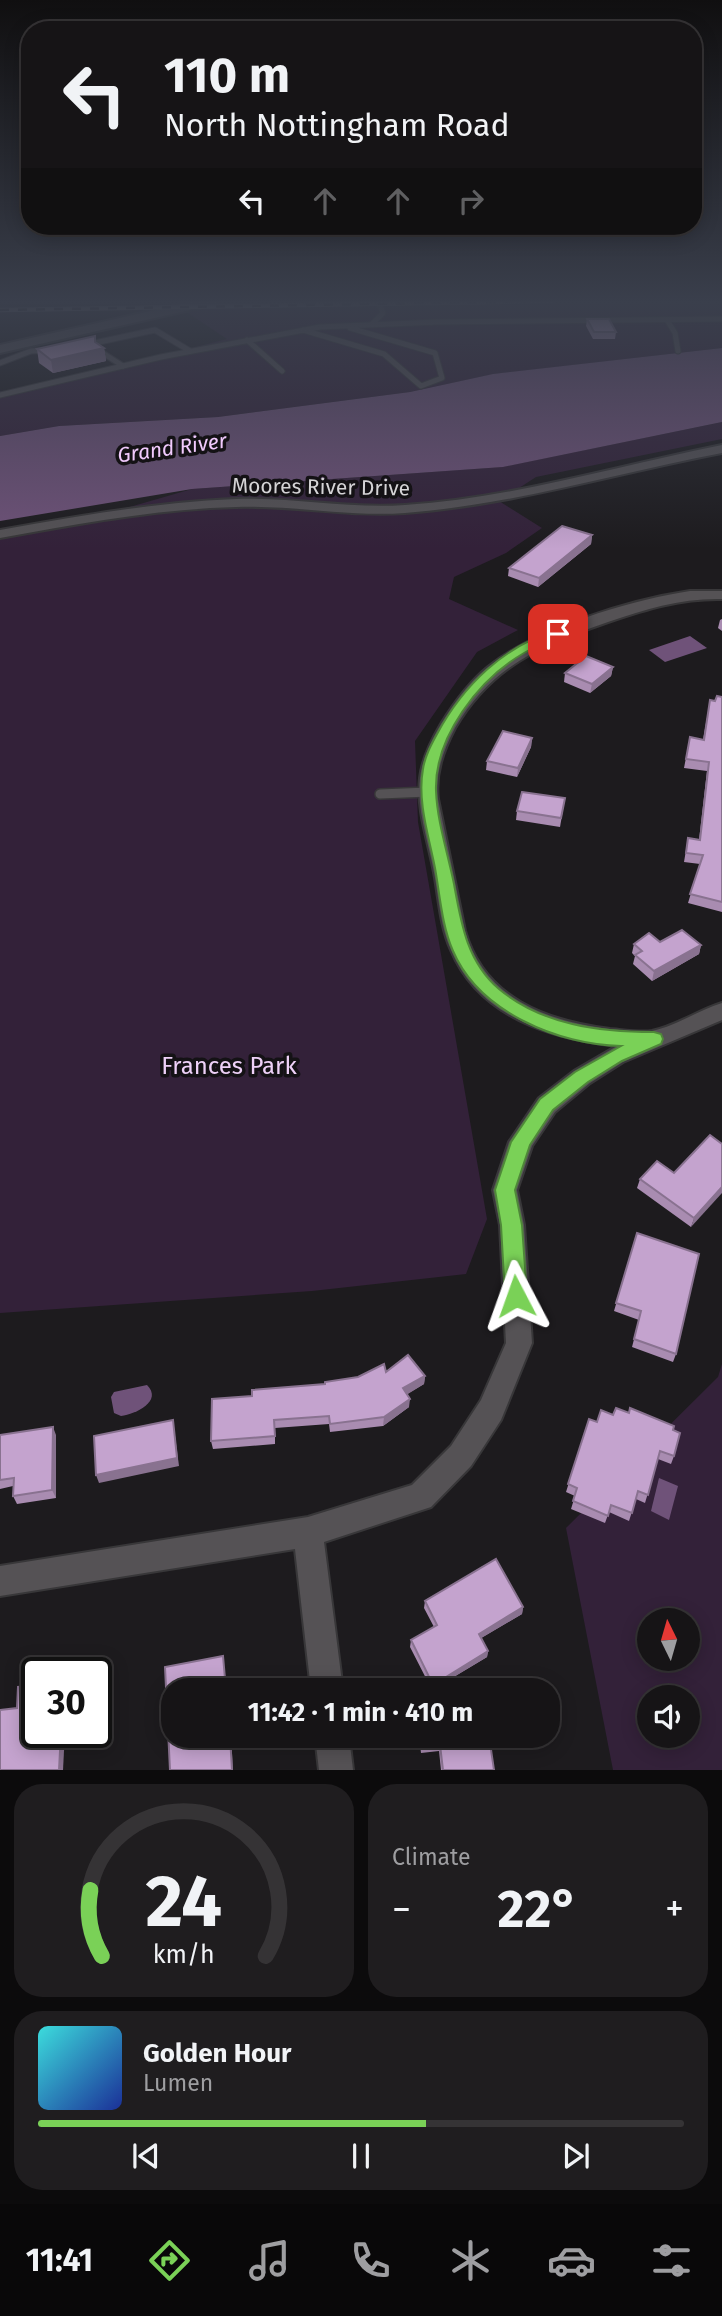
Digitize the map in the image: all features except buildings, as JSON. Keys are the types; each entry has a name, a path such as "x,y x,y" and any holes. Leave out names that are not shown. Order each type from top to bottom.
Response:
{"street":[{"name":"Moores River Drive","path":"0,534 214,505 269,503 374,510 434,506 516,492 722,449"},
{"path":"654,1039 613,1039 539,1021 491,992 474,973 462,952 453,925 428,793 430,767 456,711 470,693 501,663 540,640 666,597 690,594 722,595"},
{"path":"0,1581 307,1532 421,1497 461,1455 491,1410 519,1343 512,1225 505,1190 521,1142 547,1105 582,1077 615,1056 722,1012"},
{"path":"307,1532 325,1678"},
{"path":"333,1748 336,1770"}],"lane":[{"path":"0,395 48,384"},
{"path":"380,794 428,793"}],"green space":[{"path":"53,384 449,384 410,392 218,417 59,426 0,436 0,391 9,395"},
{"name":"Frances Park","path":"722,422 722,439 536,477 499,501 542,528 506,553 454,577 449,599 518,630 477,652 415,741 418,822 487,1219 466,1274 312,1291 0,1313 0,539 50,530 192,489 502,467"},
{"path":"722,1364 722,1770 613,1770 566,1528 718,1377"}],"water":[{"name":"Grand River","path":"449,384 722,384 722,422 503,467 192,489 0,521 0,436 59,426 218,417 410,392"},
{"path":"690,636 707,648 665,662 649,650"},
{"path":"147,1385 152,1396 146,1406 127,1415 114,1413 111,1397 114,1392"},
{"path":"659,1478 678,1486 669,1520 651,1511"}],"route":[{"path":"516,1296 512,1225 505,1190 521,1142 547,1105 582,1077 615,1056 654,1039 613,1039 572,1031 539,1021 510,1006 491,992 474,973 462,952 453,925 428,793 430,767 456,711 485,676 519,651 558,634"}]}
